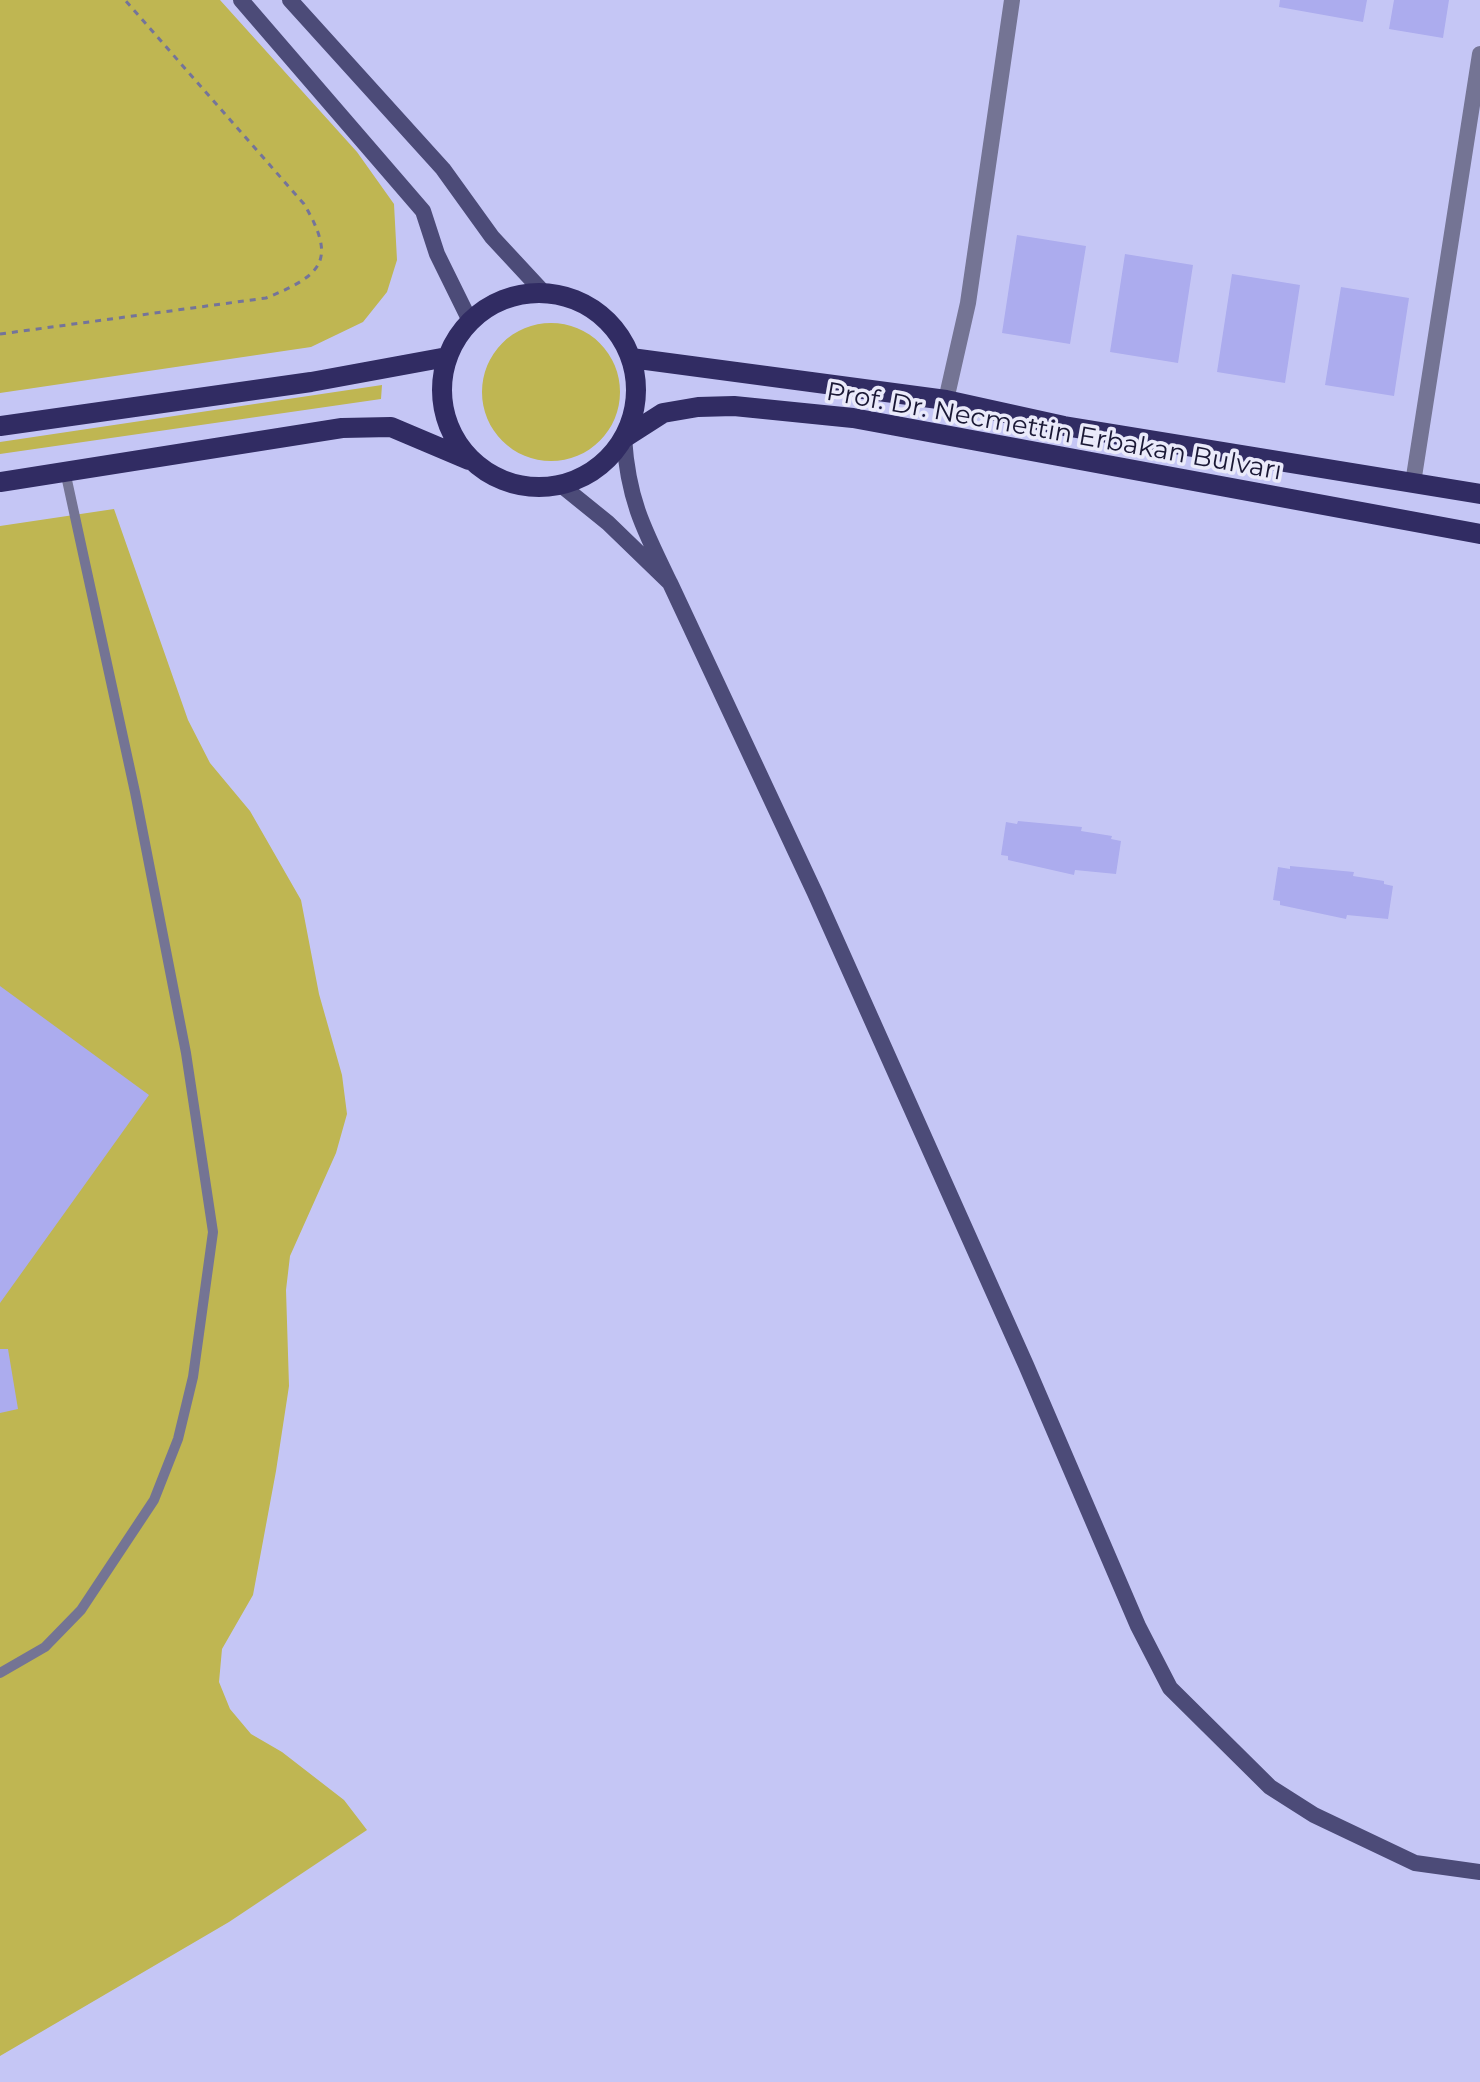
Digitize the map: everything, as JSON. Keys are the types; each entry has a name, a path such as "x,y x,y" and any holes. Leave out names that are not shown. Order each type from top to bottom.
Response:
{"main road":[{"path":"0,482 342,428 391,427 475,463 501,479 530,487 561,485 597,467 624,438 634,412 636,385 631,358 617,332 597,312 572,299 544,293 517,295 492,305 470,321 447,357 442,379 448,425 459,446 475,463"},
{"path":"0,426 311,382 447,357"},
{"name":"Prof. Dr. Necmettin Erbakan Bulvarı","path":"631,358 946,400 1064,426 1480,494"},
{"name":"Prof. Dr. Necmettin Erbakan Bulvarı","path":"624,438 663,413 698,407 734,406 853,418 1480,534"}],"street":[{"path":"241,0 423,211 437,254 470,321"},
{"path":"290,0 443,169 492,237 544,293"},
{"path":"946,400 968,303 1012,0"},
{"path":"1413,483 1480,54"},
{"path":"624,438 627,481 636,513 815,893 1026,1365 1138,1626 1170,1688 1270,1787 1314,1815 1415,1863 1480,1872"},
{"path":"561,485 608,523 670,583"}],"lane":[{"path":"0,1673 45,1647 81,1610 154,1500 178,1439 193,1377 213,1232 174,991 135,792 65,471"}],"path":[{"path":"0,334 266,298 302,284 322,257 323,236 304,204 125,0"}],"shaded area":[{"path":"0,0 220,0 357,152 394,204 397,260 387,292 363,322 311,347 0,393"},
{"path":"551,323 578,328 600,343 615,365 620,392 615,419 600,441 578,456 551,461 524,456 502,441 487,419 482,392 487,365 502,343 524,328"},
{"path":"382,385 381,399 0,454 0,442"},
{"path":"114,509 188,720 210,763 250,811 301,900 319,994 342,1075 347,1114 336,1153 290,1256 286,1290 289,1386 276,1471 253,1595 222,1649 219,1682 230,1709 251,1734 282,1752 344,1800 367,1830 229,1922 0,2056 0,526"}],"building":[{"path":"1280,0 1367,0 1363,22 1279,7"},
{"path":"1394,0 1449,0 1443,38 1389,29"},
{"path":"1017,235 1086,246 1070,344 1002,333"},
{"path":"1125,254 1193,265 1178,363 1110,352"},
{"path":"1232,274 1300,285 1285,383 1217,372"},
{"path":"1341,287 1409,298 1394,396 1325,385"},
{"path":"1018,821 1082,827 1081,831 1112,836 1111,839 1121,841 1116,874 1075,870 1074,875 1008,860 1008,856 1001,855 1006,822 1017,824"},
{"path":"1290,866 1354,872 1353,876 1384,881 1384,884 1393,886 1388,919 1347,915 1346,919 1280,905 1280,901 1273,900 1278,867 1290,869"},
{"path":"0,986 149,1095 0,1303"},
{"path":"0,1349 8,1349 18,1409 0,1413"}]}
